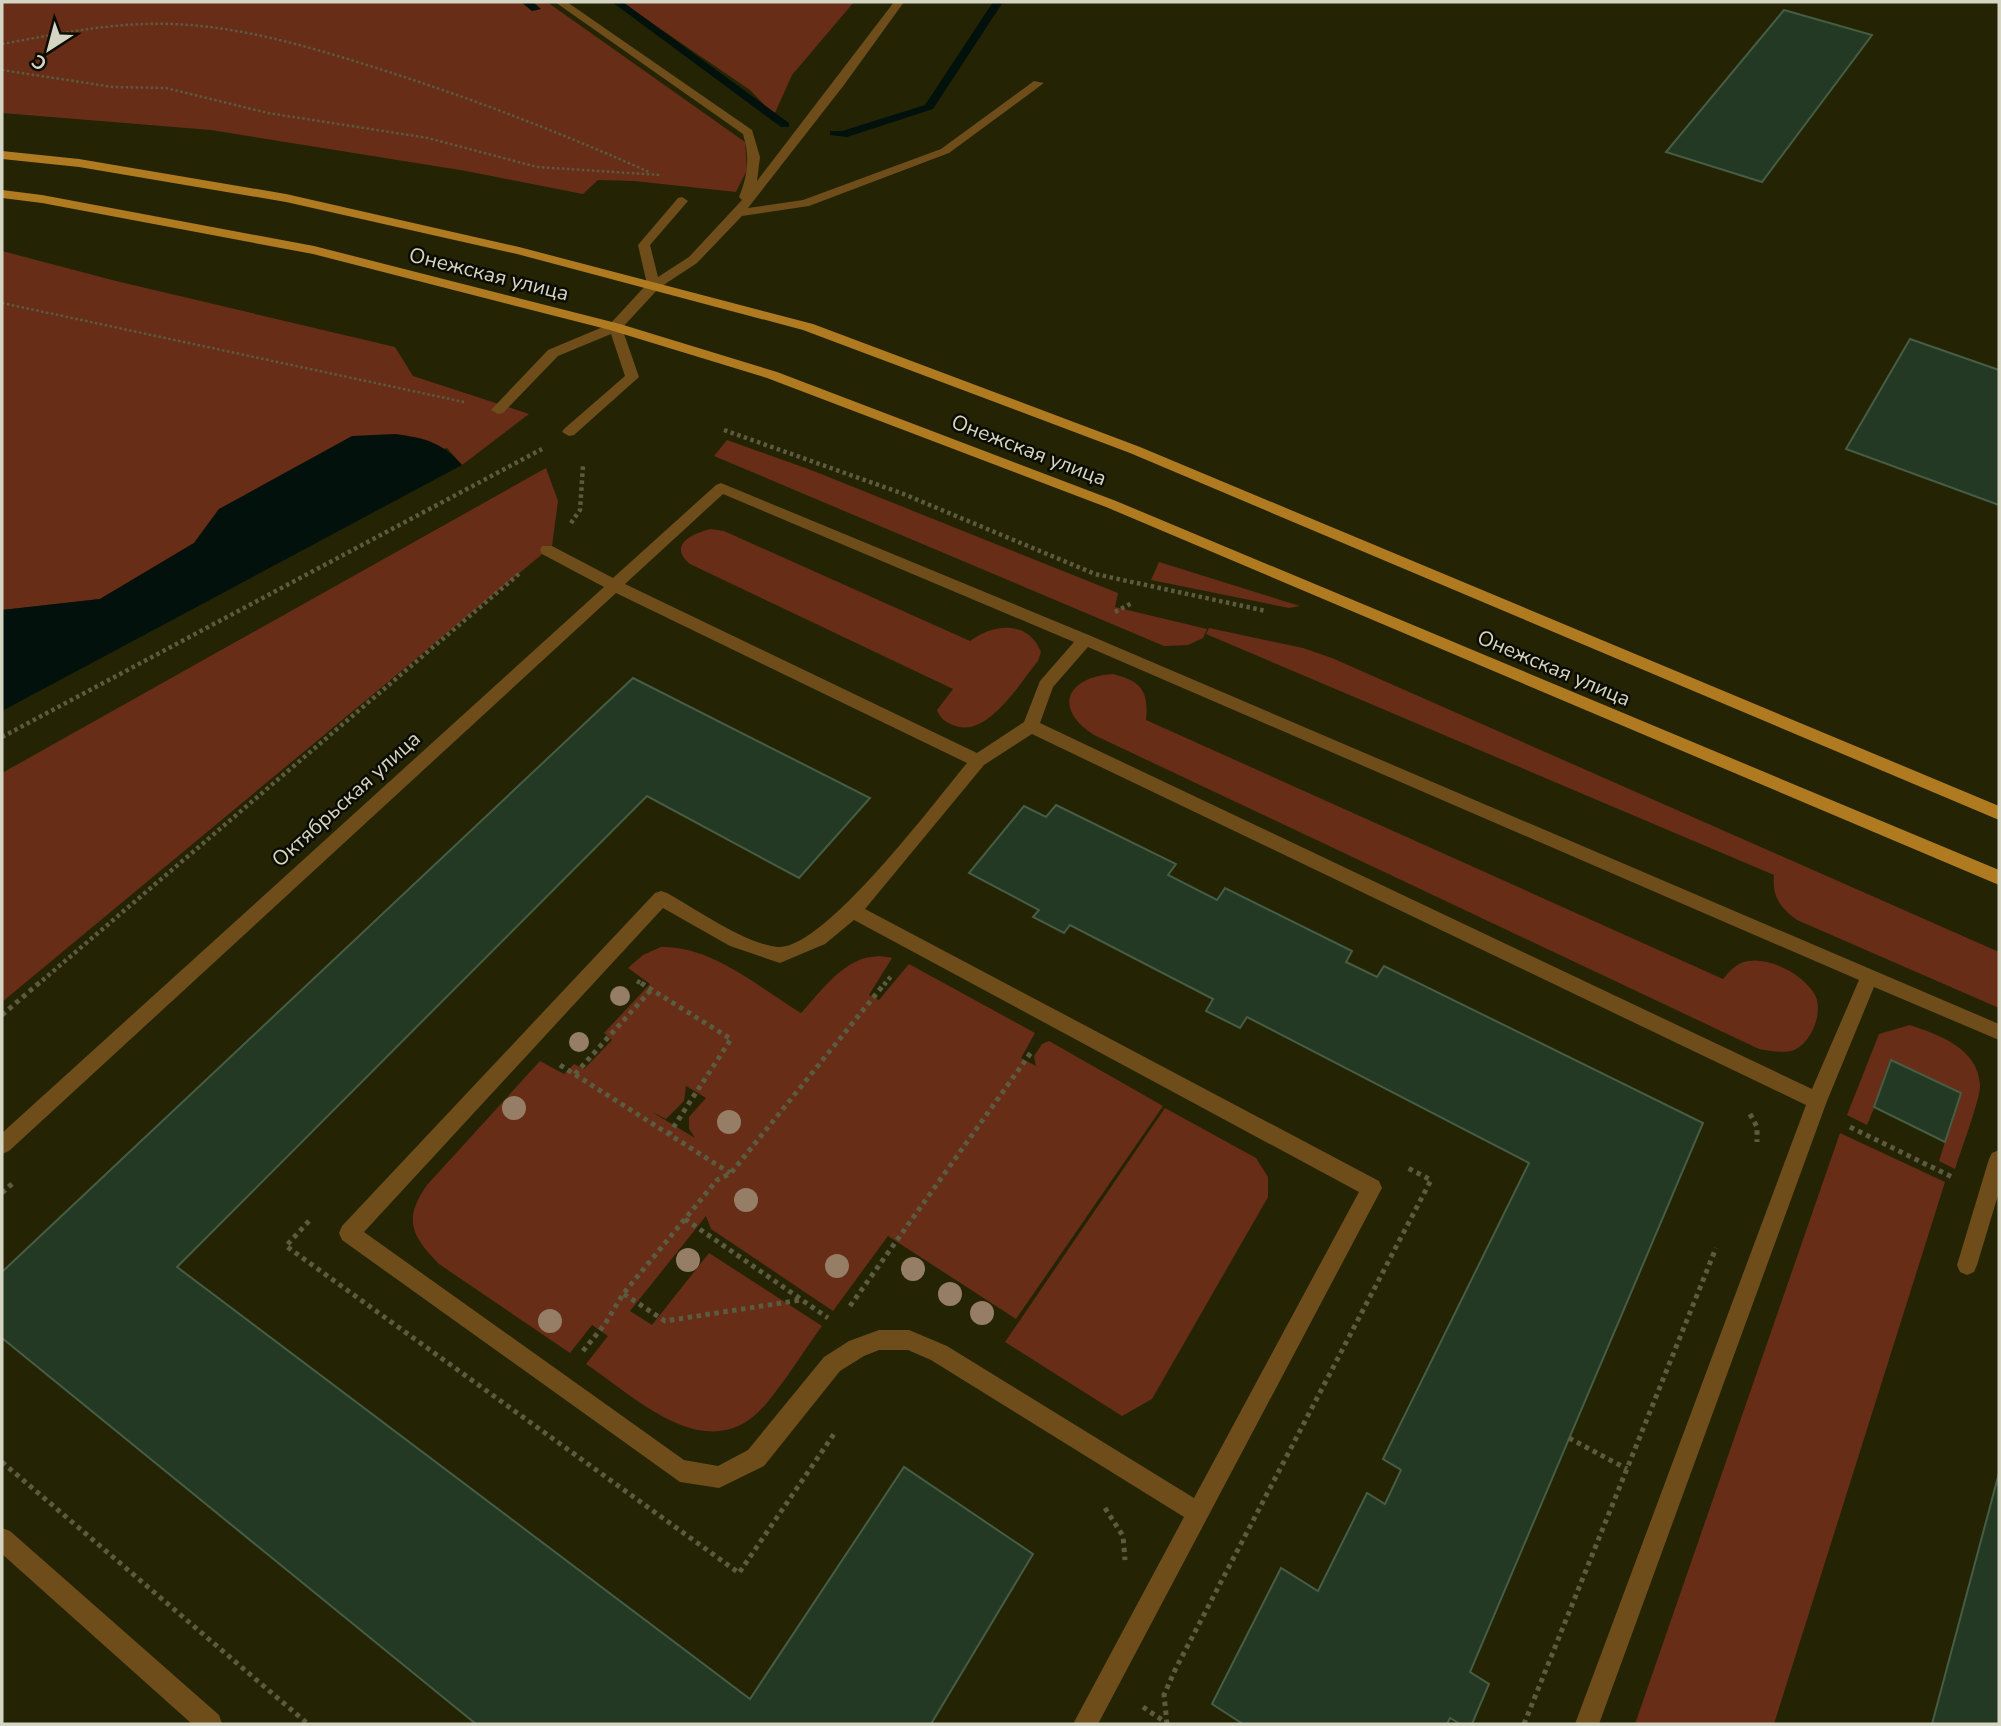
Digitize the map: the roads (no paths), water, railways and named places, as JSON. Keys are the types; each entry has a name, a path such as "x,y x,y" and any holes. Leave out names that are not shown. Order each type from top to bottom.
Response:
{"main road":[{"name":"Онежская улица","path":"2,155 79,163 286,198 654,285 808,327 1136,450 1999,813"},
{"name":"Онежская улица","path":"2,194 314,250 615,327 772,375 1111,504 1999,878"}],"street":[{"path":"560,2 748,132 755,154 751,183 738,214"},
{"path":"498,410 553,353 615,327 654,285 693,260 738,214 899,2"},
{"path":"738,214 805,203 945,151 1038,83"},
{"path":"654,285 643,245 682,201"},
{"path":"569,432 632,377 615,327"},
{"name":"Октябрьская улица","path":"2,1144 721,488 1085,640"},
{"path":"547,550 613,585 978,761"},
{"path":"1198,1513 939,1353 909,1340 879,1340 857,1348 832,1364 757,1458 719,1477 680,1471 349,1233 661,898 736,941 780,955 819,939 853,911 978,761 1031,726 1046,685 1085,640 1999,1032"},
{"path":"1031,726 1817,1101"},
{"path":"853,911 1372,1188 1085,1724"},
{"path":"1587,1724 1817,1101 1870,975"},
{"path":"1967,1265 1999,1159"},
{"path":"2,1539 210,1724"}],"waterway":[{"path":"526,2 536,9"},
{"path":"617,2 785,125"},
{"path":"834,133 843,135 929,107 998,2"}]}
